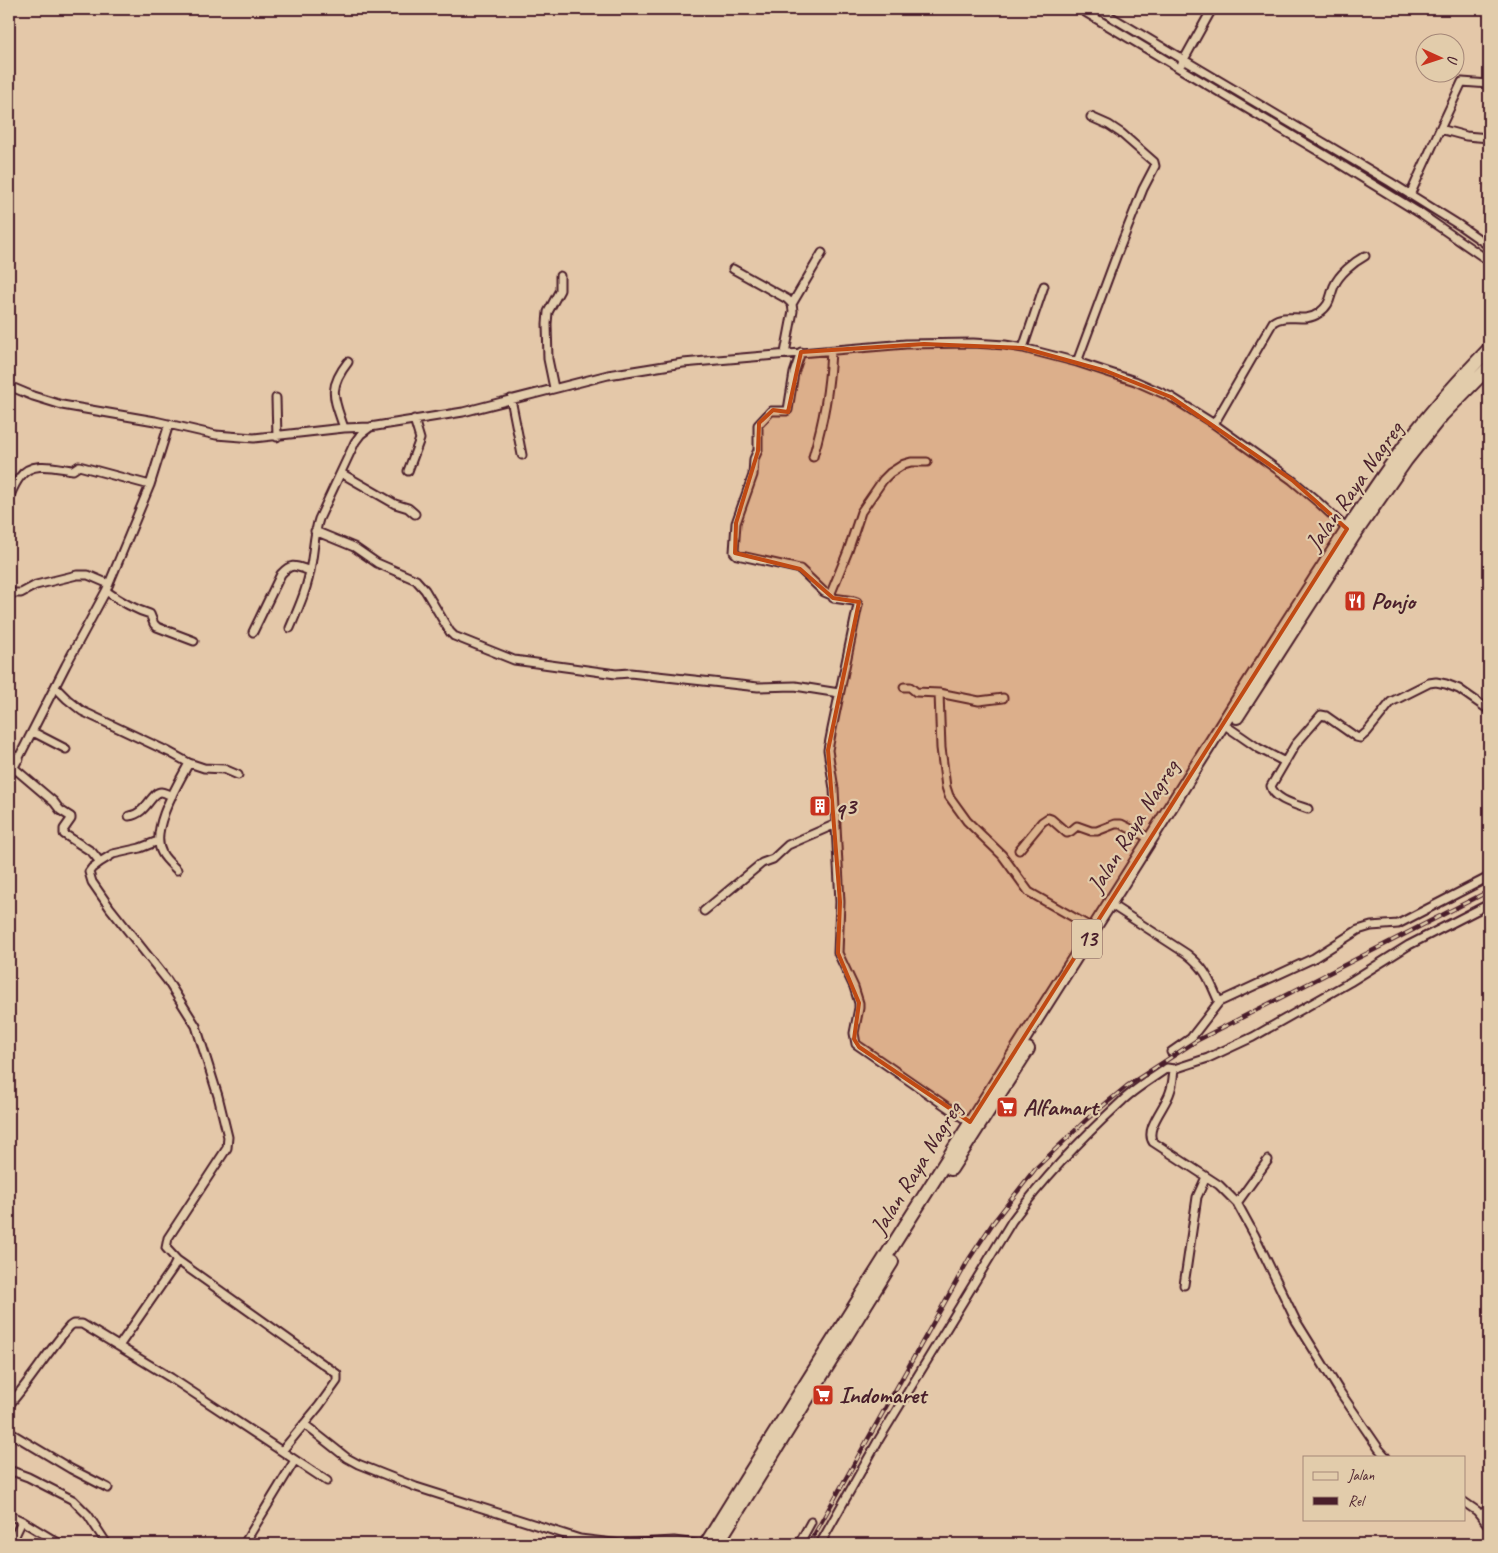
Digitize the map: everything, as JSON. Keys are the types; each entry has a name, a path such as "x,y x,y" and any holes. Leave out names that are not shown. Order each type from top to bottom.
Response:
{"highway":[{"name":"Jalan Raya Nagreg","path":"717,1544 1094,929 1113,906 1151,838 1418,428 1489,349"},
{"name":"Jalan Raya Nagreg","path":"706,1544 1113,906 1230,728 1351,532 1427,433 1452,404 1489,367"}],"street":[{"path":"1080,9 1292,134 1418,212 1489,261"},
{"path":"1098,9 1424,203 1489,246"},
{"path":"1180,68 1212,9"},
{"path":"1410,195 1462,82 1489,84"},
{"path":"1077,362 1119,249 1155,166 1154,162 1121,133 1091,117"},
{"path":"1440,129 1466,136 1489,138"},
{"path":"1418,212 1424,203"},
{"path":"785,353 793,311 792,304 822,253"},
{"path":"1214,424 1270,325 1277,319 1303,319 1316,315 1330,303 1337,282 1357,260 1365,256"},
{"path":"733,269 792,304"},
{"path":"554,388 548,359 547,324 548,312 560,290 560,276"},
{"path":"1022,348 1044,286"},
{"path":"9,386 53,403 168,424 216,435 254,438 344,428 370,428 463,412 627,371 662,366 785,353 924,344 989,344 1022,348 1077,362 1157,390 1214,424 1292,480 1351,532"},
{"path":"813,457 823,425 829,389 831,351"},
{"path":"801,352 794,373 788,410 771,411 758,425 758,450 754,459 752,480 736,523 734,552 737,555 800,569 824,592 835,599 856,602 858,605 828,750 834,789 840,902 838,953 854,986 859,1003 854,1033 856,1044 974,1125"},
{"path":"344,428 334,398 334,384 348,362"},
{"path":"276,398 276,436"},
{"path":"511,399 522,455"},
{"path":"408,471 420,439 414,420"},
{"path":"9,777 108,588 150,485 168,424"},
{"path":"290,628 304,597 310,571 315,531 340,473 358,438 370,428"},
{"path":"831,595 861,512 878,487 890,473 904,464 928,462"},
{"path":"9,498 22,474 40,466 73,470 79,466 150,485"},
{"path":"340,473 395,504 408,508 415,514"},
{"path":"315,531 354,547 377,563 416,580 426,590 452,635 514,660 616,674 630,673 758,687 796,686 839,693"},
{"path":"253,632 281,574 287,567 292,565 310,571"},
{"path":"9,593 21,593 36,584 77,575 88,575 108,588 118,600 136,610 150,614 154,624 158,627 194,641"},
{"path":"1308,809 1277,796 1272,790 1272,785 1283,761 1300,738 1321,715 1326,716 1356,737 1362,737 1391,702 1428,683 1436,682 1459,689 1489,710"},
{"path":"55,687 82,711 189,763 204,768 224,769 238,775"},
{"path":"904,687 910,687 916,692 939,693 979,701 1003,698"},
{"path":"939,693 941,748 949,796 967,821 1002,855 1029,892 1094,929"},
{"path":"1230,728 1258,748 1283,761"},
{"path":"32,732 66,749"},
{"path":"9,753 19,759"},
{"path":"177,870 162,853 158,841 159,827 189,763"},
{"path":"14,768 54,802 60,810 70,816 71,819 64,828 64,834 92,852 100,862"},
{"path":"129,816 145,808 156,794 161,792 172,796"},
{"path":"1019,850 1042,822 1049,818 1067,832 1071,832 1077,826 1091,831 1098,831 1115,824 1121,824 1151,838"},
{"path":"704,911 762,864 773,858 788,844 836,824"},
{"path":"158,841 140,848 113,854 92,868 89,875 110,908 167,980 196,1026 218,1096 228,1137 228,1148 215,1164 168,1238 166,1248 177,1260 335,1371 337,1381 282,1451"},
{"path":"1171,1052 1191,1038 1219,1002 1314,958 1358,930 1371,926 1398,924 1489,877"},
{"path":"820,1544 878,1441 1012,1221 1076,1146 1121,1102 1167,1068 1174,1069 1208,1058 1253,1037 1350,982 1407,946 1489,904"},
{"path":"1113,906 1188,954 1207,973 1219,1002"},
{"path":"1174,1069 1170,1094 1151,1129 1153,1142 1219,1185 1237,1203 1256,1236 1296,1321 1340,1392 1385,1456"},
{"path":"1237,1203 1268,1160"},
{"path":"1184,1284 1197,1197 1206,1177"},
{"path":"119,1346 177,1260"},
{"path":"9,1405 54,1344 70,1326 82,1324 171,1378 327,1482"},
{"path":"304,1424 346,1458 358,1464 416,1487 580,1539 620,1544 674,1541 697,1544"},
{"path":"9,1432 71,1469 108,1488"},
{"path":"244,1544 295,1460"},
{"path":"9,1470 28,1476 73,1500 88,1515 107,1544"},
{"path":"1466,1503 1481,1514 1489,1526"},
{"path":"1481,1514 1489,1508"},
{"path":"9,1515 60,1544"},
{"path":"11,1544 22,1521"},
{"path":"799,1544 811,1522"}],"highlighted area":[{"path":"924,344 1023,348 1106,371 1171,397 1292,480 1347,529 970,1122 859,1047 854,1039 859,1003 838,953 840,902 828,750 859,602 833,598 800,569 735,553 736,523 758,451 759,423 773,410 788,412 801,352"}],"railway":[{"path":"809,1544 969,1259 993,1223 1035,1169 1087,1119 1127,1086 1196,1041 1489,891"}],"place":[{"name":"Ponjo","path":"1355,601"},
{"name":"q3","path":"820,806"},
{"name":"Alfamart","path":"1007,1107"},
{"name":"Indomaret","path":"823,1395"}]}
